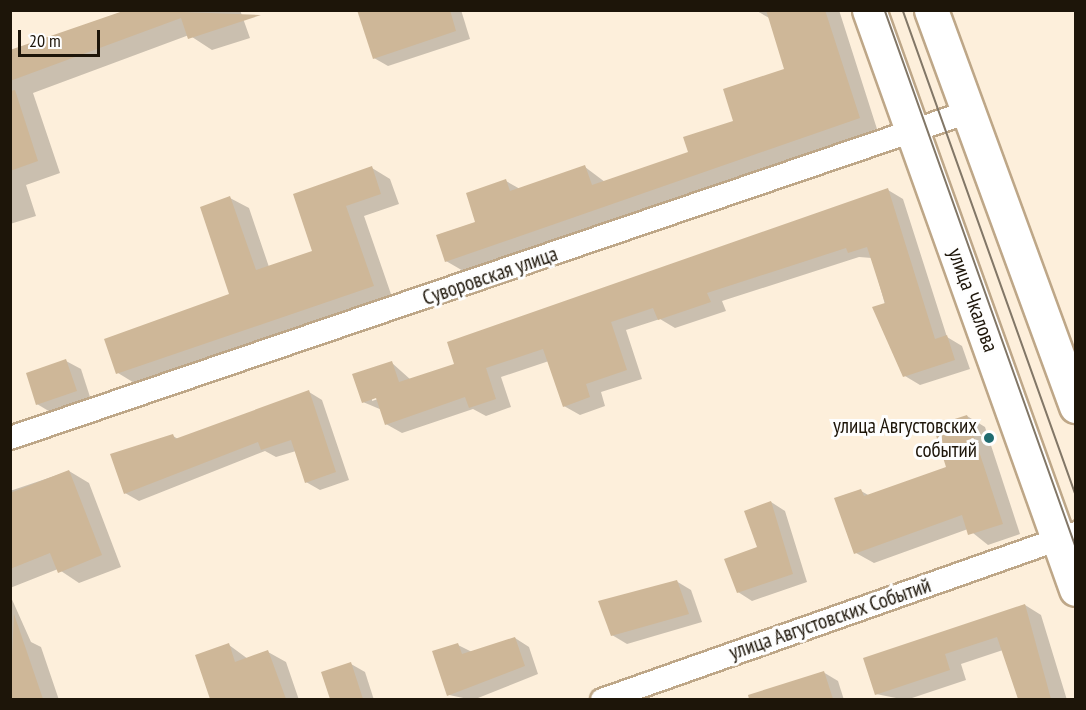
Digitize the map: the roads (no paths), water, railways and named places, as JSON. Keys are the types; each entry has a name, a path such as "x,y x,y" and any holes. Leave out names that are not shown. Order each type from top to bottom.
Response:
{"main road":[{"name":"улица Чкалова","path":"869,10 1067,536 1076,589"},
{"path":"931,10 1076,406"}],"street":[{"name":"Суворовская улица","path":"10,438 914,133 968,112"},
{"name":"улица Августовских Событий","path":"602,699 1067,536"}],"tram line":[{"path":"885,10 1076,547"},
{"path":"903,10 1076,495"}],"place":[{"name":"улица Августовских событий","path":"989,438"}]}
